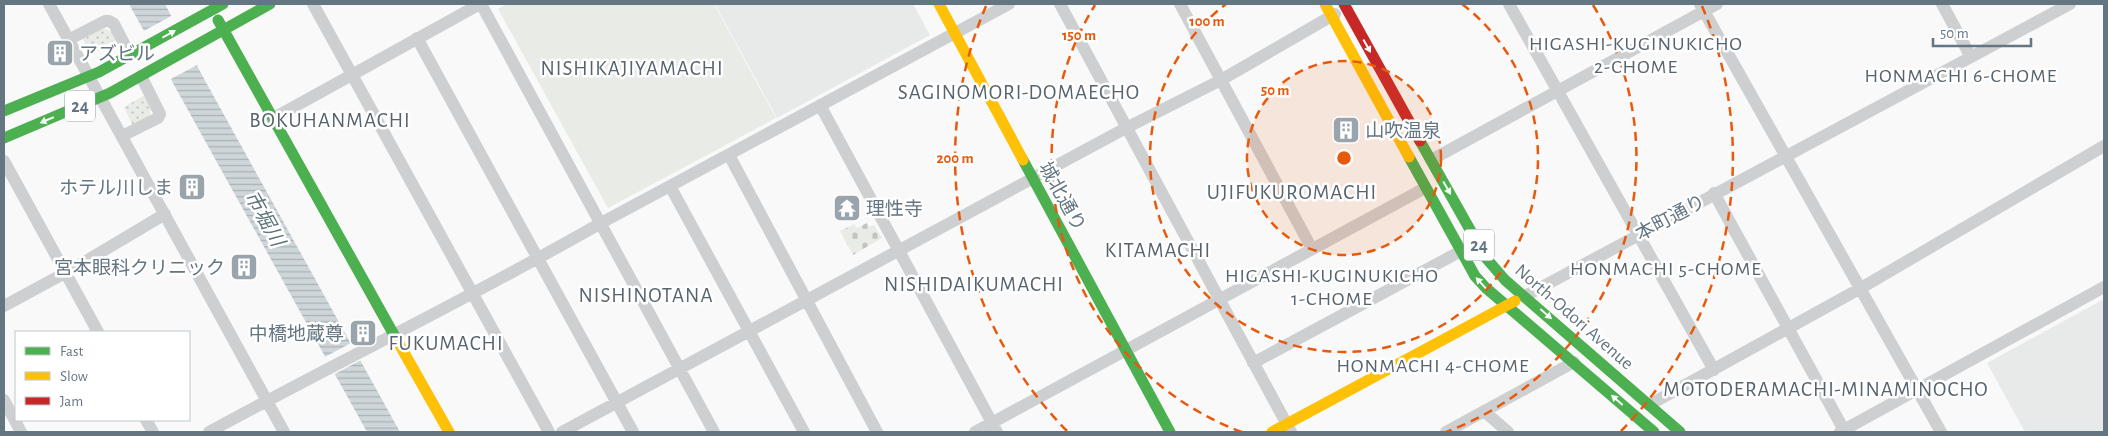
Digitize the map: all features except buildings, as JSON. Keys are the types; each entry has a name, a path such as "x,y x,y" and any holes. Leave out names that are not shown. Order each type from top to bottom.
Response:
{"main road":[{"name":"24","path":"4,111 88,76 196,19 210,7 223,4"},
{"name":"24","path":"4,138 100,97 270,4"},
{"name":"城北通り","path":"939,4 1170,432"},
{"name":"North-Odori Avenue","path":"1325,4 1475,276 1486,288 1654,432"},
{"name":"North-Odori Avenue","path":"1347,5 1430,160 1486,258 1505,280 1680,432"},
{"path":"210,7 449,432"},
{"name":"本町通り","path":"1272,432 1289,428 1524,296"}],"street":[{"path":"49,4 284,432"},
{"path":"313,4 549,432"},
{"path":"272,119 480,4 714,432"},
{"path":"209,432 537,259 1010,4"},
{"path":"1060,4 1218,300 1289,428"},
{"path":"1180,4 1312,249"},
{"path":"1509,4 1714,370"},
{"path":"1430,160 1702,7 1717,4"},
{"path":"1942,4 1971,57"},
{"name":"本町通り","path":"1524,296 1971,57 2049,9 2070,4"},
{"path":"562,432 1126,128 1221,80 1332,16 1347,5"},
{"path":"1702,7 1940,432"},
{"path":"68,40 109,20 114,24 130,55"},
{"path":"417,38 633,432"},
{"path":"122,136 158,118 160,114 141,76"},
{"path":"820,105 995,428"},
{"path":"1649,405 1861,288 2104,146"},
{"path":"729,155 877,432"},
{"path":"4,161 97,331"},
{"path":"670,186 804,432"},
{"path":"975,432 995,428 1127,350 1425,188"},
{"path":"1714,193 1843,431 2104,288"},
{"path":"4,306 65,273 165,214"},
{"path":"1253,362 1460,251"},
{"path":"1446,432 1574,362"},
{"path":"4,400 15,421"},
{"path":"1484,411 1508,432"},
{"path":"147,421 153,432"}],"shaded area":[{"path":"715,4 913,4 930,35 777,118"},
{"path":"2104,299 2104,432 2025,432 1987,363"}],"green space":[{"path":"506,4 714,4 776,118 608,208 498,9"},
{"path":"104,28 112,32 117,41 91,55 83,39"},
{"path":"145,95 151,107 150,117 133,126 124,107"},
{"path":"867,223 869,227 874,225 882,238 853,255 840,231 854,224 857,228"}],"water":[{"name":"市堀川","path":"129,4 165,4 203,77 400,432 367,432"}],"pier":[{"path":"173,15 199,64 169,80 142,32"},
{"path":"353,342 363,359 333,375 323,358"}],"traffic: fast":[{"path":"4,111 99,72 223,4"},
{"path":"4,138 110,93 270,4"},
{"path":"218,20 398,342"},
{"path":"1420,141 1486,258 1505,280 1680,432"},
{"path":"1409,157 1475,276 1486,288 1654,432"},
{"path":"1023,160 1170,432"}],"traffic: slow":[{"path":"939,4 1023,160"},
{"path":"1325,4 1409,157"},
{"path":"1272,432 1515,301"},
{"path":"398,342 449,432"}],"traffic: jam":[{"path":"1344,4 1420,141"}],"place":[{"name":"アズビル","path":"60,53"},
{"name":"山吹温泉","path":"1346,130"},
{"name":"ホテル川しま","path":"192,187"},
{"name":"理性寺","path":"847,208"},
{"name":"宮本眼科クリニック","path":"244,267"},
{"name":"中橋地蔵尊","path":"363,333"}],"district":[{"name":"HIGASHI-KUGINUKICHO 2-CHOME","path":"1636,54"},
{"name":"NISHIKAJIYAMACHI","path":"632,68"},
{"name":"HONMACHI 6-CHOME","path":"1961,75"},
{"name":"SAGINOMORI-DOMAECHO","path":"1019,92"},
{"name":"BOKUHANMACHI","path":"330,120"},
{"name":"UJIFUKUROMACHI","path":"1292,192"},
{"name":"KITAMACHI","path":"1158,250"},
{"name":"HONMACHI 5-CHOME","path":"1666,268"},
{"name":"NISHIDAIKUMACHI","path":"974,284"},
{"name":"HIGASHI-KUGINUKICHO 1-CHOME","path":"1332,286"},
{"name":"NISHINOTANA","path":"646,295"},
{"name":"FUKUMACHI","path":"446,343"},
{"name":"HONMACHI 4-CHOME","path":"1433,365"},
{"name":"MOTODERAMACHI-MINAMINOCHO","path":"1826,389"}]}
